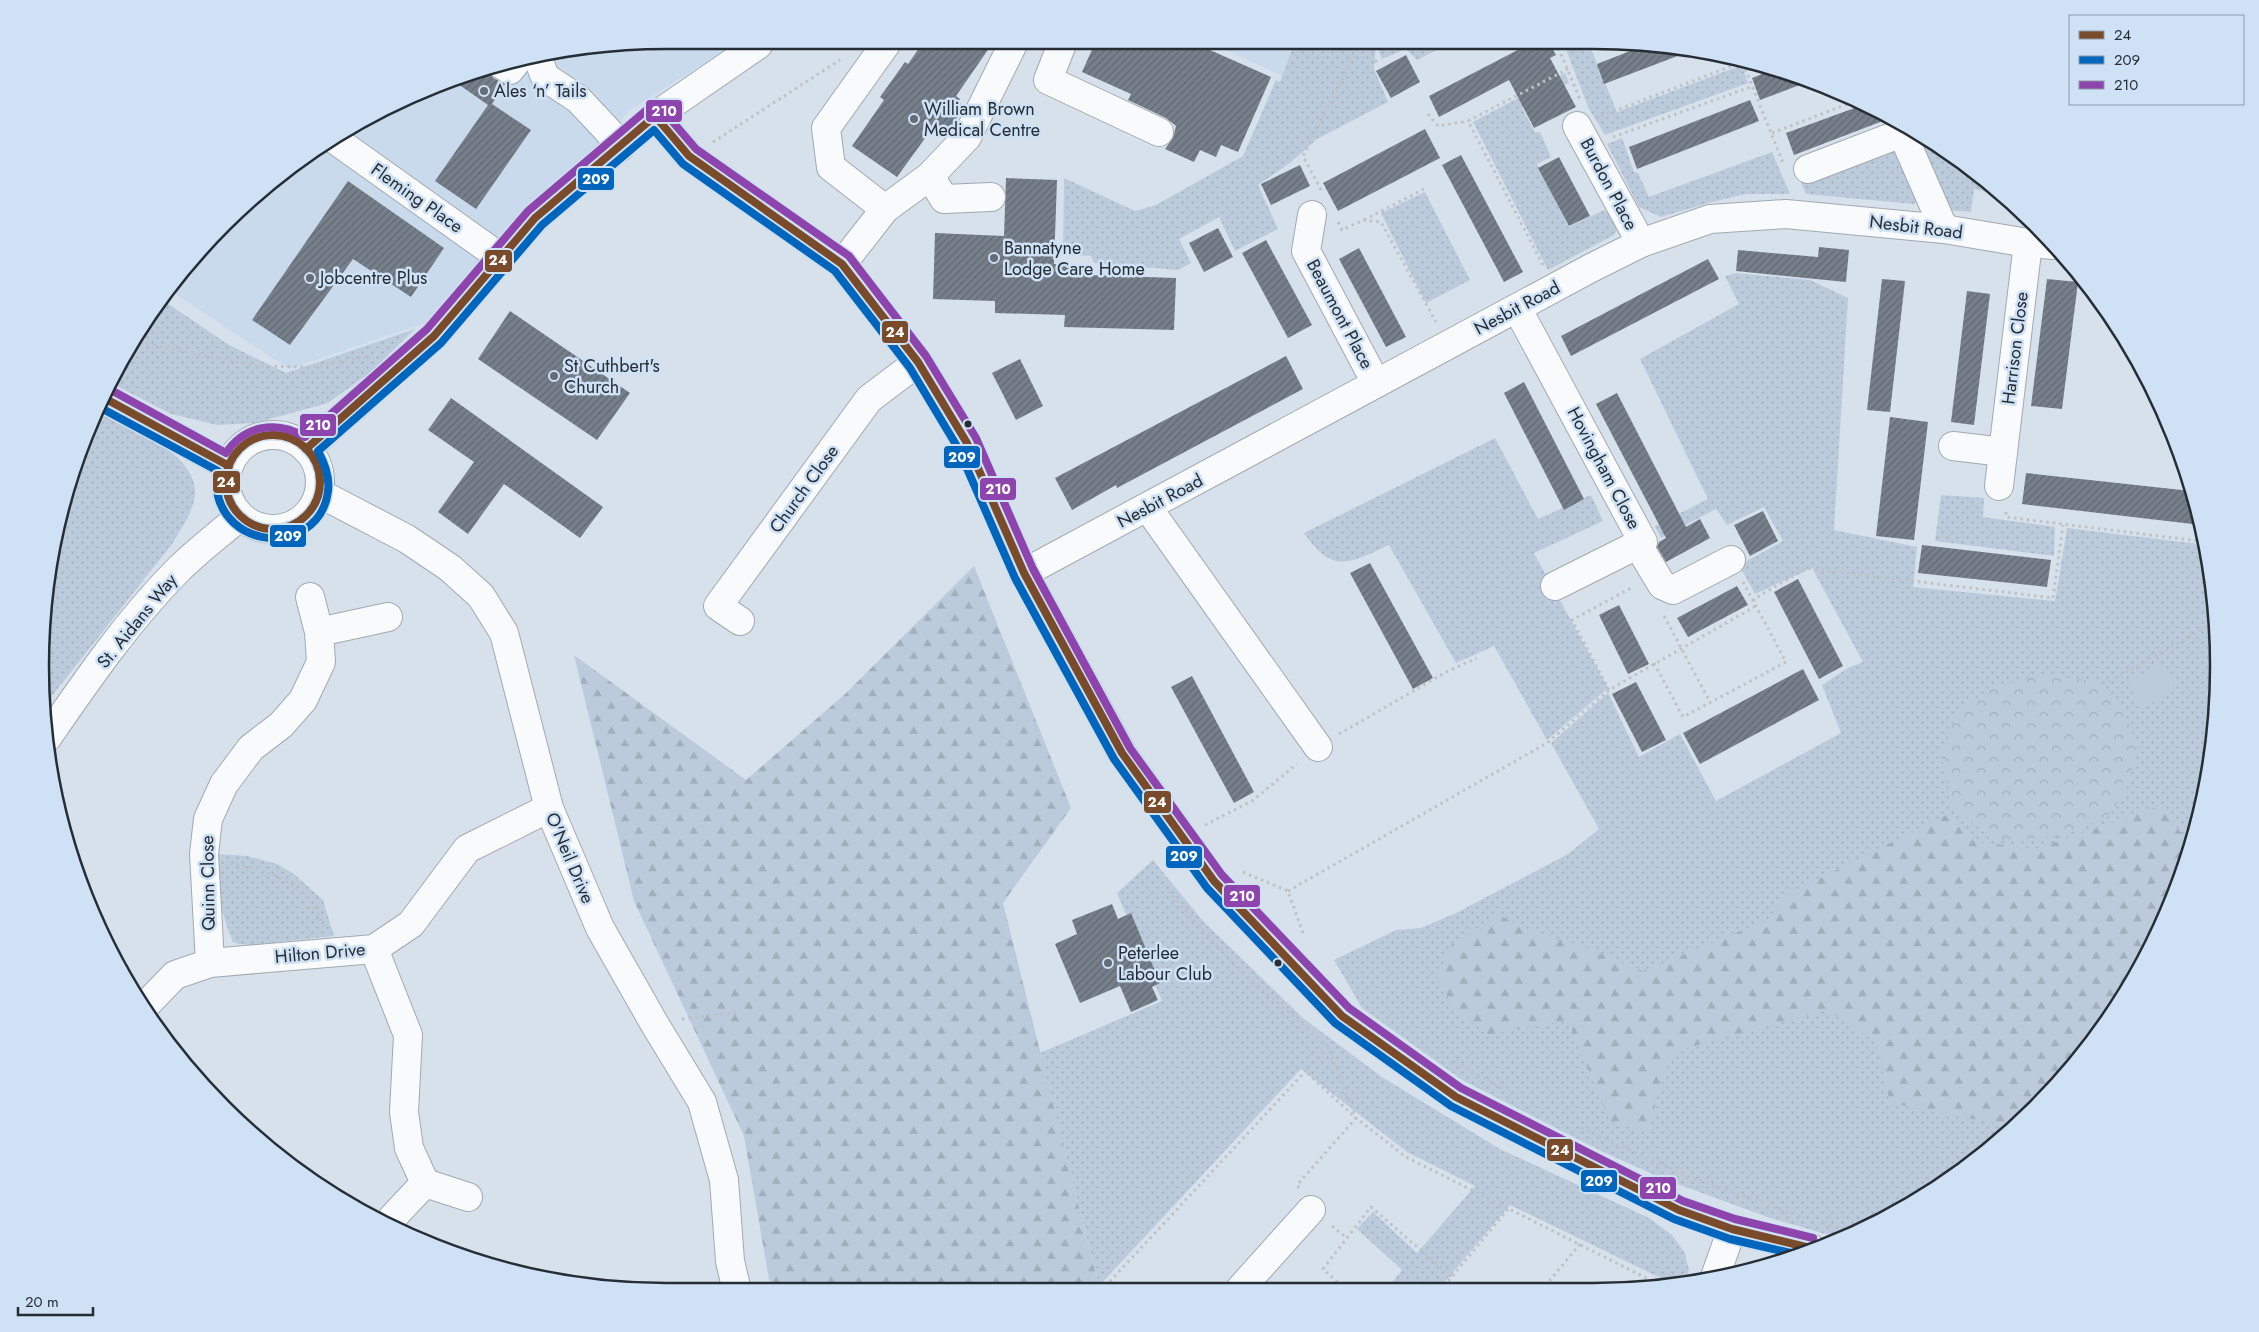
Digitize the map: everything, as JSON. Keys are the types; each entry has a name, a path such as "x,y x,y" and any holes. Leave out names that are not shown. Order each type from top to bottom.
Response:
{"street":[{"path":"306,449 434,336 535,218 655,116 752,49"},
{"path":"882,49 826,128 831,167 885,209"},
{"path":"842,264 885,209 930,176 967,137 1011,49"},
{"path":"1060,49 1048,80 1159,132"},
{"path":"539,62 545,77 578,98 610,133 619,148"},
{"path":"655,116 689,156 842,264 918,362 967,444 1024,573 1122,753 1214,881 1342,1016 1456,1097 1679,1210 1732,1229 1802,1246"},
{"name":"Burdon Place","path":"1585,131 1641,243"},
{"path":"1797,169 1902,133 1944,228"},
{"name":"Fleming Place","path":"339,143 501,258"},
{"path":"930,176 944,200 991,197"},
{"name":"Beaumont Place","path":"1324,209 1306,251 1376,383"},
{"name":"Nesbit Road","path":"1024,573 1148,508 1376,383 1641,243 1710,219 1786,214 1944,228 2040,244"},
{"name":"Harrison Close","path":"1998,486 2040,244"},
{"name":"Hovingham Close","path":"1517,308 1643,542 1555,586"},
{"name":"Church Close","path":"740,621 718,606 870,399 918,362"},
{"path":"109,401 229,466"},
{"path":"266,436 277,436 293,440 306,449 315,461 320,477 319,493 310,512 302,520 288,528 271,530 253,526 240,516 230,502 226,486 229,466 237,452 250,441 266,436"},
{"path":"1953,446 2003,452"},
{"name":"O'Neil Drive","path":"319,493 407,539 450,568 481,596 504,633 549,808 600,928 702,1102 724,1180 730,1261 735,1283"},
{"path":"1148,508 1318,747"},
{"name":"St. Aidans Way","path":"52,731 125,631 179,569 240,516"},
{"path":"1638,545 1661,581 1673,590 1731,560"},
{"name":"Quinn Close","path":"210,963 204,864 208,819 224,784 251,748 281,725 303,700 321,662 319,632 310,597"},
{"path":"319,632 388,617"},
{"name":"Hilton Drive","path":"149,1002 175,975 210,963 374,949 411,924 467,849 549,808"},
{"path":"374,949 408,1035 404,1112 409,1148 425,1183 468,1197"},
{"path":"393,1217 425,1183"},
{"path":"1246,1283 1312,1210"},
{"path":"1717,1270 1732,1229"}],"path":[{"path":"1358,49 1303,156 1324,209 1342,230 1424,188"},
{"path":"1371,49 1377,64"},
{"path":"1559,49 1568,69 1585,131"},
{"path":"689,156 750,120 847,55"},
{"path":"1585,131 1735,66"},
{"path":"1744,68 1772,134 1797,169"},
{"path":"1428,114 1438,126 1468,121 1568,69"},
{"path":"1585,131 1753,86"},
{"path":"1772,134 1848,104"},
{"path":"1468,121 1554,288"},
{"path":"1363,220 1381,222 1449,345"},
{"path":"140,342 257,366 311,367 380,352"},
{"path":"1998,486 2006,496 2006,517 2197,541"},
{"path":"1288,892 1547,742 1608,690 1754,607 1754,599 1807,568 2053,598 2064,525"},
{"path":"1654,663 1682,717 1786,662 1731,560"},
{"path":"1608,690 1572,620 1661,581 1660,607 1679,648 1710,702"},
{"path":"2103,685 2209,625"},
{"path":"1198,821 1204,825 1205,830"},
{"path":"204,864 249,866 269,872 298,890 316,908 327,938 329,953"},
{"path":"1241,871 1288,892 1304,937"},
{"path":"1168,891 1235,965 1328,1047 1356,1118"},
{"path":"654,1023 741,1012"},
{"path":"1108,1283 1328,1047"},
{"path":"1447,1056 1503,1088"},
{"path":"1305,1071 1356,1118 1406,1157 1651,1280"},
{"path":"1346,1238 1312,1210 1297,1185 1356,1118"},
{"path":"1578,1127 1694,1179 1809,1218"},
{"path":"1338,1283 1323,1269 1371,1206 1452,1277"},
{"path":"1447,1283 1509,1208"},
{"path":"1818,1221 1845,1229"},
{"path":"1548,1283 1580,1244"}],"shaded area":[{"path":"727,49 630,110 610,133 423,324 289,369 174,293 202,259 230,230 290,176 357,131 393,112 430,96 506,70 585,54 626,50"},
{"path":"1224,49 1291,49 1282,76"}],"green space":[{"path":"1292,49 1376,49 1374,69 1388,102 1317,139 1290,163 1258,185 1278,229 1235,251 1219,217 1179,239 1191,263 1178,270 1094,263 1091,256 1063,255 1064,178 1135,211 1156,205 1243,156 1276,80 1280,82"},
{"path":"1378,49 1406,49 1382,59"},
{"path":"1406,49 1438,49 1417,60"},
{"path":"1566,49 1591,49 1617,112 1738,67 1743,68 1748,83 1605,135 1589,109"},
{"path":"1565,73 1569,83 1522,108 1535,132 1540,132 1551,157 1537,164 1569,227 1604,210 1616,220 1618,229 1614,235 1548,270 1473,122"},
{"path":"1622,138 1634,172 1638,173 1649,197 1772,152 1790,194 1746,194 1661,217 1639,207 1607,144"},
{"path":"1914,139 1969,176 1988,192 1974,189 1971,212 1945,210"},
{"path":"1896,150 1917,201 1914,204 1806,194 1801,183"},
{"path":"1425,192 1470,280 1426,303 1381,213"},
{"path":"1736,273 1810,280 1848,298 1834,530 1917,547 1913,587 2055,601 2067,528 2198,544 2205,585 2209,626 2209,706 2205,747 2198,786 2189,826 2163,902 2147,939 2128,975 2083,1042 2057,1073 2000,1130 1969,1156 1902,1201 1866,1220 1830,1235 1770,1218 1661,1178 1601,1151 1462,1080 1362,1008 1334,960 1396,930 1421,928 1456,913 1568,854 1599,829 1551,743 1608,693 1639,757 1680,734 1716,801 1841,733 1822,685 1848,668 1863,662 1812,568 1755,594 1739,565 1783,541 1764,507 1727,525 1716,509 1661,538 1655,526 1708,499 1640,359 1739,304 1725,276"},
{"path":"167,303 229,345 286,373 415,329 371,372 328,403 255,423 217,425 171,414 116,386 131,357"},
{"path":"103,415 141,433 171,452 191,475 195,488 194,503 188,518 172,544 50,699 50,626 54,585 61,546 70,506 82,468"},
{"path":"1495,438 1538,519 1591,495 1603,521 1534,553 1608,688 1547,740 1494,646 1456,663 1389,545 1363,557 1342,562 1324,555 1304,533"},
{"path":"1941,495 1984,498 1983,517 2055,527 2054,556 1935,541"},
{"path":"974,566 1071,808 1003,903 1098,1283 770,1283 744,1136 634,901 574,655 746,780 844,695"},
{"path":"2163,663 2177,689 2142,708 2128,683"},
{"path":"2044,675 2099,682 2123,710 2138,747 2126,791 2107,817 2059,837 1994,841 1952,805 1940,751 1958,712 1995,686"},
{"path":"2160,806 2185,838 2163,902 2147,939 2128,975 2083,1042 2057,1073 2005,1125 1890,1103 1876,1042 1827,1010 1679,1050 1662,1075 1649,1132 1610,1122 1568,1020 1489,1035 1454,1009 1437,977 1452,944 1499,915 1527,930 1583,946 1643,971 1767,920 1788,894 1950,813 1979,842 2035,849"},
{"path":"218,854 247,856 277,864 294,874 323,900 334,936 251,945 233,942 225,921 220,899"},
{"path":"1153,860 1203,921 1303,1018 1382,1077 1500,1149 1649,1218 1672,1235 1685,1253 1689,1270 1687,1276 1663,1279 1510,1205 1444,1283 1391,1283 1402,1270 1357,1229 1373,1212 1417,1253 1475,1186 1407,1152 1301,1069 1102,1283 1098,1283 1040,1053 1162,1001 1117,893"}],"building":[{"name":"William Brown Medical Centre","path":"918,49 989,49 956,96 960,99 958,102 965,106 944,138 931,130 897,177 852,146 884,100 880,97 905,62 908,64"},
{"path":"1092,49 1208,49 1271,77 1238,152 1221,145 1216,157 1200,150 1194,162 1165,149 1173,138 1176,126 1166,118 1128,100 1131,94 1082,72"},
{"path":"1520,49 1553,49 1556,55 1550,58 1576,107 1534,128 1509,80 1439,117 1429,96"},
{"path":"1633,50 1680,55 1604,84 1597,64"},
{"path":"1406,55 1420,82 1391,98 1376,71"},
{"path":"1764,73 1799,85 1760,100 1752,78"},
{"path":"491,75 493,78 505,84 492,104 531,130 476,209 435,181 488,105 460,85"},
{"path":"1750,100 1759,121 1637,169 1629,147"},
{"path":"1856,108 1883,121 1794,155 1786,133"},
{"path":"1425,129 1440,158 1338,211 1323,183"},
{"path":"1461,155 1523,272 1504,282 1442,165"},
{"path":"1559,157 1590,216 1569,226 1538,168"},
{"path":"1300,165 1310,186 1271,205 1261,184"},
{"name":"Bannatyne Lodge Care Home","path":"1006,178 1057,180 1054,264 1089,266 1088,275 1176,278 1174,330 1064,327 1065,315 995,313 995,301 933,299 935,233 1004,236"},
{"name":"Jobcentre Plus","path":"348,181 444,248 411,297 353,259 290,345 252,320"},
{"path":"1218,228 1233,257 1204,272 1189,243"},
{"path":"1266,240 1312,325 1288,338 1242,253"},
{"path":"1819,247 1849,250 1846,282 1736,271 1738,250 1818,257"},
{"path":"1359,248 1406,337 1386,347 1339,259"},
{"path":"1708,259 1719,279 1571,356 1561,336"},
{"path":"1882,279 1905,281 1890,412 1867,410"},
{"path":"2047,279 2076,282 2078,284 2062,409 2031,406"},
{"path":"1967,291 1990,294 1974,425 1951,422"},
{"name":"St Cuthbert's Church","path":"510,311 630,393 597,440 478,359"},
{"path":"1286,356 1303,389 1117,488 1116,485 1072,510 1055,478"},
{"path":"1020,359 1043,406 1016,420 992,373"},
{"path":"1524,382 1584,499 1564,510 1504,393"},
{"path":"1617,393 1686,527 1700,519 1710,538 1666,562 1657,547 1659,542 1666,538 1596,404"},
{"path":"451,398 603,507 580,538 504,484 468,534 438,512 474,462 428,430"},
{"path":"1890,417 1928,422 1914,540 1876,536"},
{"path":"2026,473 2184,490 2193,524 2022,504"},
{"path":"1763,511 1778,541 1750,556 1734,525"},
{"path":"1922,545 2051,560 2047,587 1918,573"},
{"path":"1370,563 1433,678 1413,689 1350,573"},
{"path":"1798,579 1843,666 1819,679 1774,592"},
{"path":"1737,586 1748,605 1688,637 1677,618"},
{"path":"1619,605 1649,664 1628,674 1599,615"},
{"path":"1803,669 1819,700 1700,764 1683,733"},
{"path":"1192,676 1254,792 1234,803 1171,687"},
{"path":"1636,682 1666,740 1642,752 1612,694"},
{"name":"Peterlee Labour Club","path":"1112,904 1118,919 1131,913 1160,983 1152,987 1158,1000 1131,1012 1120,986 1080,1003 1055,944 1077,934 1072,920"}],"transit line":[{"name":"210","path":"113,391 226,453 242,436 262,428 284,428 305,437 427,329 528,211 649,108 660,107 696,149 849,256 926,356 976,438 1033,569 1130,748 1222,875 1349,1008 1461,1088 1683,1201 1735,1219 1813,1238"},
{"name":"24","path":"306,449 434,336 535,218 655,116 689,156 842,264 918,362 967,443 1024,573 1122,753 1214,881 1342,1016 1456,1097 1679,1210 1732,1229 1802,1246"},
{"name":"209","path":"105,410 218,471 217,493 221,506 229,518 247,532 261,537 291,536 316,520 324,507 328,491 328,481 323,461 318,451 441,343 542,225 654,130 683,164 835,271 910,368 958,448 1015,578 1114,759 1207,888 1335,1023 1451,1106 1674,1219 1730,1239 1785,1252"},
{"name":"24","path":"109,401 229,466"},
{"name":"24","path":"273,435 291,439 306,449 316,464 320,482 316,500 306,515 291,525 273,529 255,525 240,515 230,500 226,482 230,464 240,449 255,439 273,435"}],"place":[{"name":"Ales ‘n’ Tails","path":"484,91"},
{"name":"William Brown Medical Centre","path":"914,119"},
{"name":"Bannatyne Lodge Care Home","path":"994,258"},
{"name":"Jobcentre Plus","path":"310,278"},
{"name":"St Cuthbert's Church","path":"554,376"},
{"name":"Peterlee Labour Club","path":"1108,963"}]}
